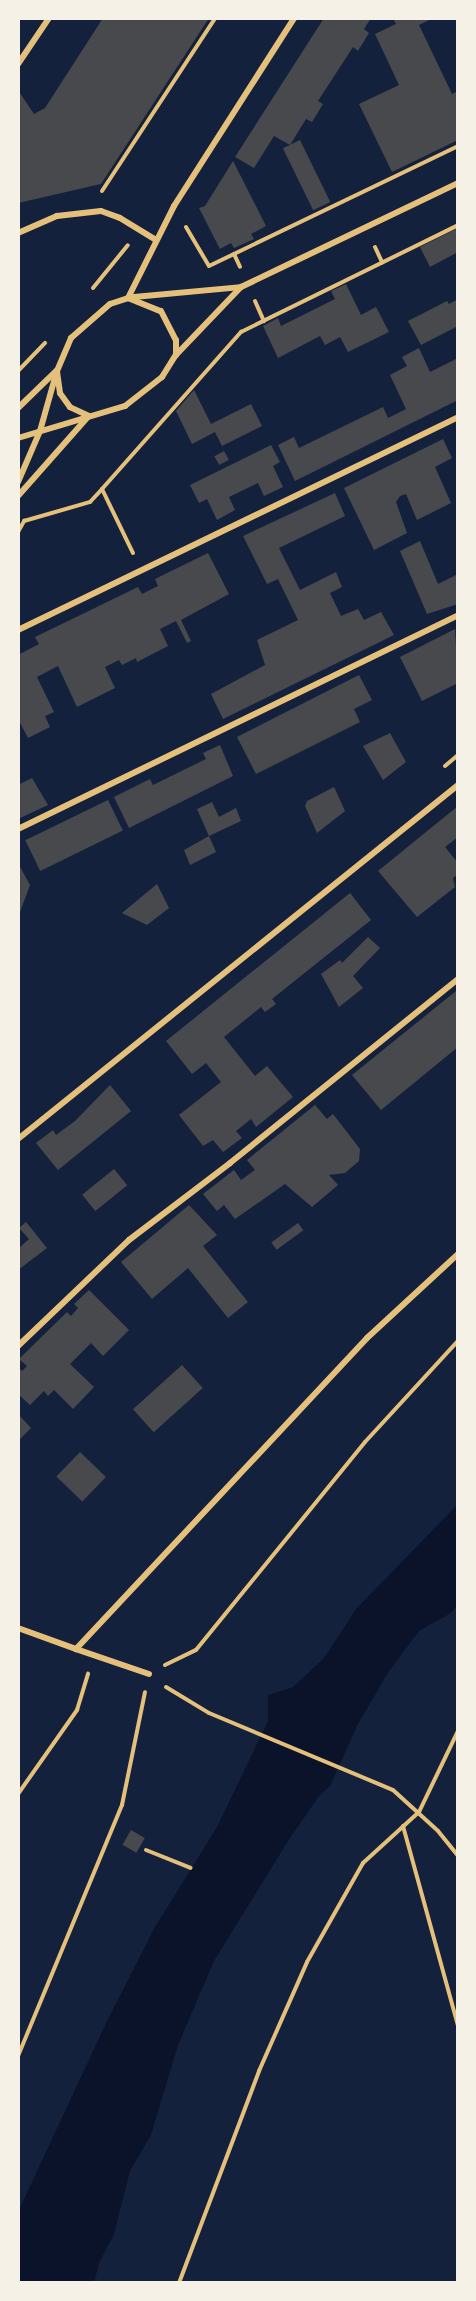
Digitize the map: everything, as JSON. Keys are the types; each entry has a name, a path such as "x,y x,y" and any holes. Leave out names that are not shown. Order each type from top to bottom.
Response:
{"street":[{"path":"18,64 49,18"},
{"path":"128,298 156,240 294,18"},
{"path":"18,478 40,431 65,347 89,319 110,304 128,298 241,286 458,183"},
{"path":"18,233 31,224 88,211 120,218 156,240"},
{"path":"18,438 88,416 106,413 144,394 176,355 241,286"},
{"path":"128,298 161,311 176,340 176,355"},
{"path":"18,408 57,371"},
{"path":"57,371 65,400 88,416"},
{"path":"18,496 88,416"},
{"path":"18,630 458,417"},
{"path":"18,829 458,615"},
{"path":"18,1139 458,785"},
{"path":"18,1346 129,1240 239,1156 458,979"},
{"path":"76,1649 367,1338 458,1254"},
{"path":"18,1628 148,1674"}],"path":[{"path":"88,211 214,18"},
{"path":"183,222 209,266 458,146"},
{"path":"19,529 24,521 90,502 242,332 458,225"},
{"path":"375,247 382,262"},
{"path":"102,489 141,571"},
{"path":"148,1674 196,1650 365,1442 458,1341"},
{"path":"18,1794 76,1710 94,1653"},
{"path":"148,1674 209,1713 393,1790 419,1812 458,1856"},
{"path":"18,2056 122,1805 148,1674"},
{"path":"179,2283 263,2061 307,1962 363,1863 377,1846 419,1812 458,1731"},
{"path":"403,1826 458,2026"},
{"path":"146,1850 191,1868"}],"water":[{"path":"458,1504 458,1604 451,1613 419,1631 389,1671 358,1724 330,1786 319,1796 288,1841 214,1961 178,2045 151,2135 130,2171 114,2234 99,2263 94,2283 18,2283 18,2212 107,2021 155,1927 217,1827 268,1721 268,1695 293,1687 324,1658 356,1609"}],"building":[{"path":"103,18 209,18 101,184 18,203 18,90 34,114 45,108"},
{"path":"324,18 371,18 364,29 369,33 358,51 353,47 318,101 323,104 312,122 306,119 290,145 274,136 254,168 235,157"},
{"path":"393,18 433,18 419,25 452,94 458,91 458,140 392,172 359,104 399,85 375,34 396,24"},
{"path":"300,140 330,202 313,210 283,148"},
{"path":"233,161 266,226 251,234 254,239 234,248 231,243 220,249 199,208 205,206"},
{"path":"458,228 458,252 430,267 420,247"},
{"path":"346,284 361,315 376,307 389,332 348,352 340,337 325,345 320,336 278,358 263,326 278,318 281,326 335,299 331,291"},
{"path":"458,299 458,326 421,345 408,321 447,301 449,304"},
{"path":"419,348 430,372 458,358 458,400 295,481 278,445 294,437 299,448 383,407 388,418 406,409 390,375 407,366 402,357"},
{"path":"194,390 211,424 251,404 262,426 222,446 215,432 192,444 176,411"},
{"path":"443,439 452,458 435,467 451,503 417,520 406,494 400,496 396,502 407,533 374,550 344,488"},
{"path":"271,445 280,462 273,466 283,487 264,496 258,483 229,497 235,510 217,520 207,499 199,503 190,485"},
{"path":"224,451 229,460 219,465 214,456"},
{"path":"335,493 345,516 279,548 300,590 336,572 342,587 330,593 341,616 358,609 364,620 381,612 394,635 223,719 211,694 265,665 257,640 298,620 278,579 267,584 243,536"},
{"path":"420,541 438,584 458,574 458,604 427,614 400,551"},
{"path":"208,553 229,594 181,620 191,641 187,643 176,621 160,629 168,646 137,662 136,658 122,665 119,660 105,667 115,688 77,707 58,666 37,677 54,712 45,716 50,727 28,738 18,719 18,655 39,644 35,637 138,587 142,594 158,586 155,579"},
{"path":"455,629 458,683 422,701 400,657"},
{"path":"359,675 372,700 354,709 360,722 256,774 237,737"},
{"path":"390,733 406,762 383,780 363,746"},
{"path":"220,745 233,776 129,828 114,797 150,779 153,785 206,759 203,753"},
{"path":"32,778 48,805 18,819 18,785"},
{"path":"334,787 345,811 317,833 305,806 307,801"},
{"path":"108,800 123,831 40,871 25,840"},
{"path":"212,802 219,817 236,808 241,821 209,836 197,809"},
{"path":"458,806 458,837 445,847 458,863 458,874 453,878 455,887 417,917 378,871"},
{"path":"209,836 216,852 190,865 184,850"},
{"path":"18,863 30,885 20,912 18,911"},
{"path":"157,884 169,908 147,925 122,913"},
{"path":"350,893 371,920 272,999 276,1004 265,1012 261,1007 224,1037 255,1076 267,1066 293,1097 256,1127 251,1119 236,1131 242,1138 223,1152 213,1140 203,1146 179,1115 221,1082 206,1063 192,1074 166,1041"},
{"path":"368,937 380,948 353,976 363,988 339,1007 321,974 340,960 342,963"},
{"path":"456,991 458,1047 381,1110 352,1075"},
{"path":"110,1085 131,1111 58,1170 36,1143 53,1130 56,1135 75,1121"},
{"path":"315,1105 327,1119 333,1114 360,1149 359,1161 345,1173 329,1175 338,1185 312,1207 285,1184 235,1219 224,1205 217,1211 203,1194 234,1170 241,1180 255,1170 247,1160"},
{"path":"114,1169 127,1185 95,1211 82,1195"},
{"path":"189,1205 217,1235 203,1246 248,1302 228,1318 188,1268 152,1299 121,1262"},
{"path":"26,1222 47,1248 18,1270 18,1249 29,1239 19,1228"},
{"path":"298,1223 303,1230 277,1250 271,1242"},
{"path":"89,1290 129,1330 103,1356 91,1343 70,1364 94,1387 73,1409 54,1390 48,1396 44,1391 30,1405 18,1394 18,1367 22,1371 27,1366 19,1359 67,1312 71,1316 78,1308 74,1304"},
{"path":"182,1365 203,1388 154,1432 133,1409"},
{"path":"18,1414 31,1428 18,1441"},
{"path":"80,1452 106,1477 82,1501 56,1476"},
{"path":"131,1830 145,1838 136,1853 122,1845"}]}
